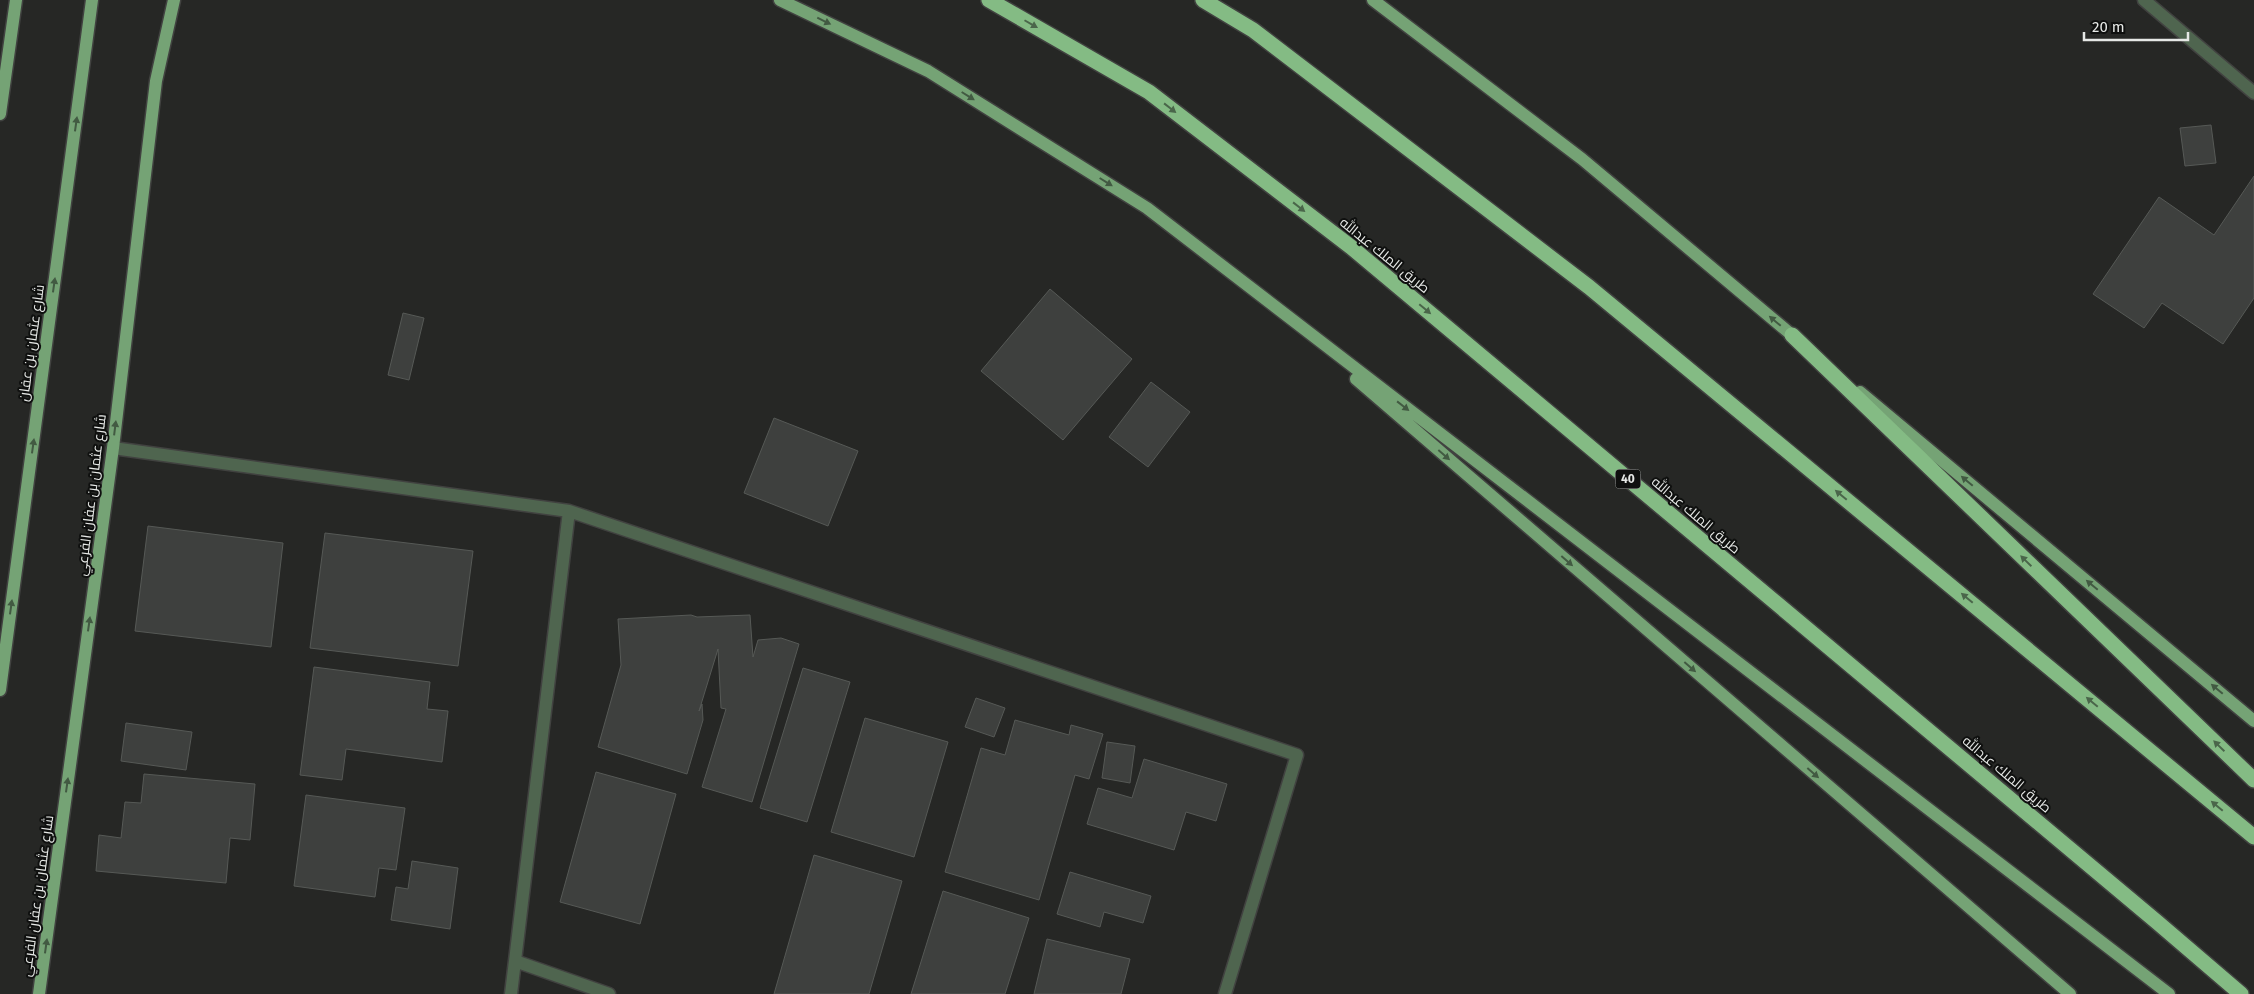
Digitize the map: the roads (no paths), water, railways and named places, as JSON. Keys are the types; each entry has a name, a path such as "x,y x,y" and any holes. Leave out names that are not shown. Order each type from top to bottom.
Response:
{"highway":[{"name":"طريق الملك عبدالله","path":"989,0 1149,92 1351,247 2241,994"},
{"path":"1203,0 1253,30 1589,287 2254,837"},
{"path":"1792,335 2254,780"}],"main road":[{"path":"0,114 16,0"},
{"name":"شارع عثمان بن عفان","path":"0,690 92,0"},
{"name":"شارع عثمان بن عفان الفرعي","path":"39,994 113,448 156,81 174,0"},
{"path":"780,0 928,71 1147,208 2169,994"},
{"path":"1373,0 1582,159 2254,720"},
{"path":"1248,286 2070,994"}],"street":[{"path":"2144,0 2254,93"},
{"path":"113,448 569,510 1297,754 1225,994"},
{"path":"511,994 569,510"},
{"path":"515,961 609,994"}]}
